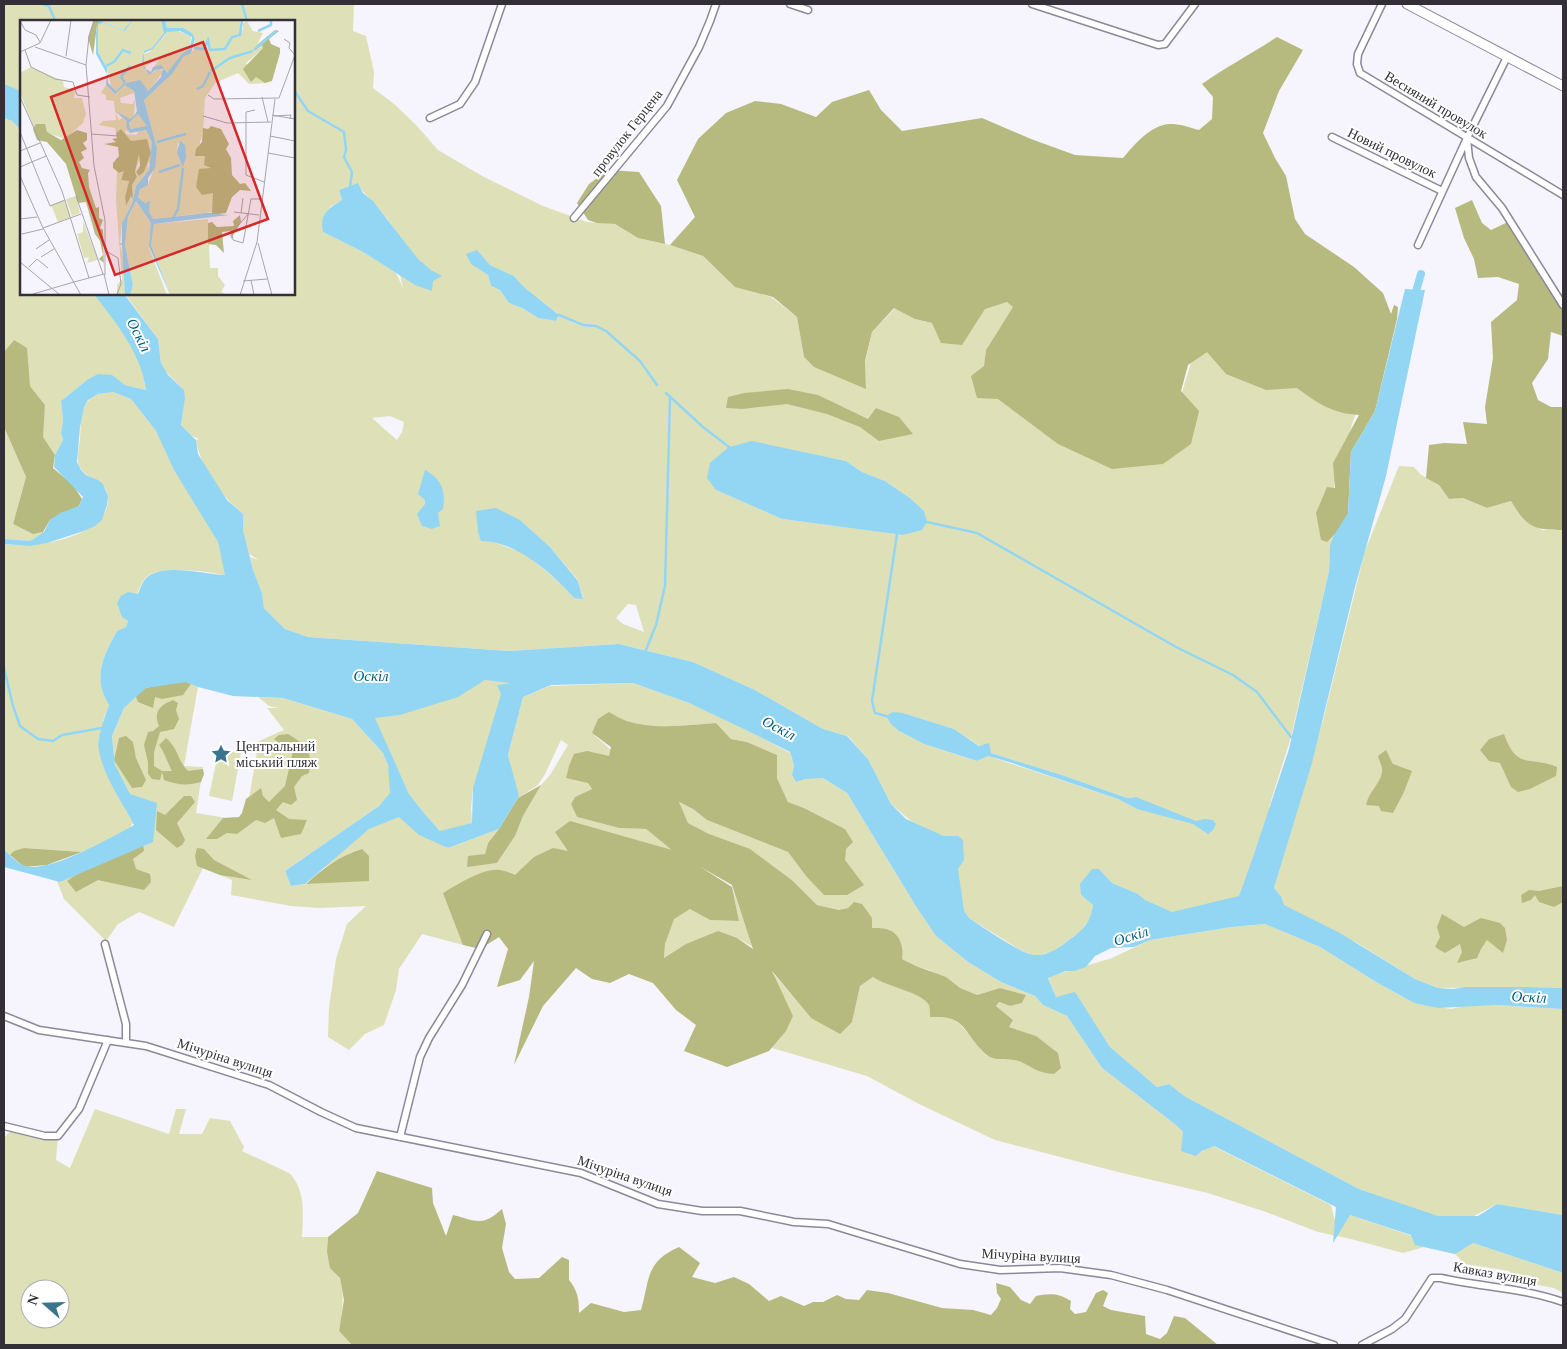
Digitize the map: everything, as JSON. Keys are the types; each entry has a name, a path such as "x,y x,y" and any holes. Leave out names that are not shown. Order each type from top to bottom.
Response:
{"street":[{"path":"430,118 460,104 475,82 502,4"},
{"name":"провулок Герцена","path":"574,218 667,106 699,47 716,4"},
{"path":"790,4 808,10"},
{"path":"1032,4 1158,45 1165,44 1194,4"},
{"name":"Весняний провулок","path":"1382,4 1358,54 1357,64 1360,73 1563,195"},
{"path":"1407,4 1563,86"},
{"path":"1418,245 1507,57"},
{"name":"Новий провулок","path":"1332,137 1442,191"},
{"path":"1467,138 1469,158 1476,177 1502,208 1563,305"},
{"path":"400,1137 420,1057 429,1038 462,985 487,934"},
{"path":"105,944 126,1024 126,1042"},
{"name":"Мічуріна вулиця","path":"4,1016 39,1030 146,1046 269,1085 356,1128 581,1172 658,1204 702,1210 740,1211 794,1222 828,1224 960,1264 1000,1270 1060,1268 1111,1275 1176,1293 1334,1345"},
{"path":"4,1126 45,1136 58,1136 78,1109 108,1040"},
{"name":"Кавказ вулиця","path":"1362,1345 1392,1329 1405,1318 1432,1278 1496,1286 1545,1296 1563,1302"}],"green space":[{"path":"4,4 354,4 353,31 366,36 374,72 373,88 394,104 438,150 484,177 543,206 587,222 615,224 638,238 670,245 703,256 733,285 771,297 797,317 804,357 814,367 866,388 865,363 872,332 895,308 915,319 932,323 1007,302 1014,306 986,350 981,398 1181,396 1192,359 1207,347 1296,375 1357,408 1334,485 1333,537 1330,549 1329,571 1291,737 1269,807 1275,809 1240,897 1171,914 1139,895 1112,883 1099,869 1081,895 1093,905 1091,917 1080,932 1052,952 1034,956 1019,949 969,918 949,893 958,836 944,836 925,828 911,821 891,804 868,759 848,736 823,729 755,690 693,662 619,644 509,651 308,637 285,629 264,608 262,593 250,557 259,560 249,554 243,530 243,514 220,490 207,471 196,440 199,439 192,436 181,425 184,390 165,371 161,363 158,339 126,295 295,295 295,20 20,20 20,94 4,86","holes":["358,184 408,246 396,271 400,275 403,288 396,273 363,252 323,232 330,207 342,200 339,190","490,265 514,276 524,287 558,314 583,327 559,316 556,321 538,318 520,307 509,303 500,290 491,286 488,275","390,416 404,422 402,432 397,440 372,418","782,448 846,461 862,472 885,481 910,498 924,511 897,534 782,519 716,490","477,511 520,520 550,547 578,580 583,598 574,598 561,584 525,553 492,541 478,532","628,604 636,605 644,632 623,624 616,618","903,713 954,729 991,753 1127,798 1134,797 1137,809 1118,799 988,756 977,761 924,744 899,731"]},
{"path":"1277,37 1303,50 1279,91 1263,133 1286,176 1295,219 1305,234 1354,267 1383,293 1391,314 1394,305 1398,307 1397,319 1375,411 1351,452 1348,514 1336,533 1327,542 1321,540 1316,513 1327,487 1335,488 1333,463 1359,415 1326,407 1297,388 1266,390 1226,374 1207,352 1188,365 1181,391 1199,411 1191,444 1163,464 1112,469 1058,444 998,399 977,398 971,376 984,366 986,350 1013,307 1007,302 985,309 962,345 941,343 932,323 915,319 894,308 872,332 865,361 866,389 814,367 804,357 797,317 773,297 735,287 703,256 670,245 695,217 677,180 698,139 726,113 755,101 781,104 816,117 832,102 869,90 881,110 902,131 982,118 1075,155 1123,158 1145,135 1158,127 1175,124 1199,130 1212,119 1213,97 1202,84"},
{"path":"4,118 12,121 20,129 20,295 96,295 127,339 139,363 146,390 87,380 61,401 63,420 61,433 63,440 55,455 42,437 45,405 30,386 14,340 4,352"},
{"path":"608,170 639,172 661,206 665,244 638,238 615,224 597,223 588,220 577,203 589,184"},
{"path":"1472,200 1482,223 1491,230 1510,221 1563,305 1563,336 1551,332 1548,359 1532,383 1538,400 1551,407 1563,407 1563,530 1537,528 1531,525 1526,522 1511,501 1487,508 1463,498 1449,499 1439,485 1426,478 1429,445 1444,443 1467,444 1463,422 1487,424 1485,407 1493,358 1491,322 1517,300 1519,284 1498,277 1478,278 1474,259 1464,238 1455,208"},
{"path":"14,340 27,348 30,386 45,405 43,437 55,455 53,468 73,485 82,499 79,506 50,520 43,532 33,534 13,524 26,477 4,427 4,352"},
{"path":"788,389 818,395 868,419 876,408 899,417 913,434 879,441 860,427 827,414 787,404 742,409 726,408 728,397 744,393"},
{"path":"106,392 113,392 131,399 156,431 218,542 226,576 209,572 175,570 156,572 149,575 141,584 126,627 117,631 107,649 100,676 101,686 109,705 103,721 111,782 133,823 129,828 99,846 82,852 24,848 10,856 4,851 4,544 32,545 67,538 97,523 105,512 108,498 107,491 101,483 84,473 79,466 78,458 83,409 90,399"},
{"path":"4,427 26,477 13,524 31,533 44,532 30,541 4,539"},
{"path":"1399,466 1414,467 1420,474 1439,485 1449,499 1463,498 1487,508 1511,501 1542,530 1563,530 1563,988 1438,988 1415,979 1359,944 1283,905 1281,896 1274,888 1323,720 1365,551"},
{"path":"181,680 191,684 183,695 162,699 155,697 153,708 138,702 135,694 146,688"},
{"path":"485,680 514,682 504,694 482,775 473,788 472,823 443,834 409,794 374,718"},
{"path":"186,682 198,687 184,766 203,767 196,813 245,821 259,741 284,730 267,708 278,708 269,706 258,697 283,698 352,719 383,753 388,765 392,793 379,806 285,871 291,886 316,883 361,849 313,874 368,828 400,815 448,848 499,829 488,843 485,854 467,866 497,863 515,836 523,816 541,785 550,775 568,745 561,740 538,785 518,798 508,755 523,697 550,686 633,683 689,703 732,722 790,753 794,765 792,775 806,778 823,778 847,793 936,936 968,962 1001,982 1035,996 1043,1005 1067,1016 1102,1068 1176,1125 1183,1132 1196,1156 1213,1146 1331,1205 1335,1221 1339,1226 1350,1215 1421,1239 1473,1243 1563,1273 1563,1293 1554,1288 1518,1281 1509,1271 1465,1264 1455,1254 1424,1247 1403,1253 1318,1232 1208,1193 995,1140 919,1104 867,1076 772,1048 793,1016 766,965 811,1018 852,1021 860,986 873,977 922,997 959,1023 987,1056 1012,1059 1054,1074 1036,1036 1009,1027 1013,1020 996,1006 999,1002 1010,1006 1022,1003 1026,995 1000,988 977,995 962,990 929,970 902,959 890,930 872,928 848,908 839,910 817,905 793,881 688,823 678,802 693,809 707,820 788,852 806,876 845,860 845,829 788,802 777,778 777,755 747,742 731,739 716,723 672,726 638,724 609,712 592,733 611,750 611,758 588,783 592,789 575,797 571,804 577,817 619,828 646,829 674,851 515,875 463,945 422,934 399,969 396,990 384,1025 365,1034 349,1050 328,1037 329,1008 336,959 347,924 366,906 319,908 291,906 231,895 232,880 203,868 174,927 139,912 118,924 106,941 64,899 57,881 153,842 115,765 112,736 124,708 146,688"},
{"path":"173,700 178,703 176,710 179,719 174,729 160,732 154,752 154,766 162,771 172,771 159,745 166,738 188,771 203,769 204,774 201,782 178,784 164,780 162,772 160,780 152,779 148,774 148,762 144,745 148,732 153,731 159,726 157,713 161,707"},
{"path":"609,712 638,724 671,726 716,723 731,739 747,742 777,755 777,778 788,802 845,829 853,842 846,849 845,860 864,885 847,895 824,895 806,876 788,852 707,820 693,809 679,802 688,823 709,834 750,849 793,881 817,905 839,910 848,908 854,902 862,904 872,918 872,928 887,929 896,935 902,946 902,959 946,977 960,988 977,995 1000,988 1026,995 1022,1003 1010,1006 999,1002 996,1006 1013,1020 1009,1027 1036,1036 1058,1053 1061,1068 1054,1074 1047,1073 1014,1060 988,1056 958,1022 948,1018 930,1017 929,1005 925,1000 873,977 860,986 852,1022 840,1034 811,1018 772,971 793,1016 786,1031 769,1051 727,1067 684,1051 696,1025 676,1010 653,983 629,974 610,983 592,979 576,968 543,1006 514,1065 529,997 534,961 520,980 497,987 508,949 499,937 480,949 463,945 443,893 470,878 493,870 501,870 515,875 534,857 553,848 568,851 555,832 570,821 672,850 646,829 619,828 577,817 571,804 575,797 592,789 588,783 566,778 574,754 587,751 609,756 611,747 592,733 598,719","holes":["699,866 732,885 753,949 737,938 718,931 686,944 664,958 665,944 674,919 690,909 710,920 739,921 732,887"]},
{"path":"288,734 307,749 310,759 309,773 302,776 294,787 297,800 291,805 283,802 276,810 289,819 307,820 301,834 281,838 274,818 265,823 256,820 237,834 227,833 217,839 206,839 223,818 239,817 246,799 261,788 263,796 269,802 285,786 293,751 274,739 279,735"},
{"path":"1504,734 1509,746 1519,758 1557,767 1556,776 1530,789 1518,792 1511,787 1500,763 1489,761 1480,750 1489,739"},
{"path":"126,736 133,742 136,758 146,780 142,787 132,788 114,760 119,738"},
{"path":"219,749 241,753 232,801 209,796"},
{"path":"1386,750 1393,764 1412,771 1393,813 1381,811 1379,806 1366,805 1382,772 1378,756"},
{"path":"541,785 523,816 515,836 497,863 467,867 468,856 485,854 488,843 518,798"},
{"path":"184,796 191,796 195,802 177,823 185,840 177,848 156,830 157,811 165,815"},
{"path":"143,844 144,851 133,859 136,869 150,874 151,882 144,890 98,880 76,892 67,881 80,872"},
{"path":"24,848 82,852 47,865 24,867 10,855 14,851"},
{"path":"197,848 204,849 214,860 252,880 220,875 197,866 195,856"},
{"path":"362,849 369,856 369,881 306,884 332,863"},
{"path":"1563,886 1563,902 1554,907 1539,902 1535,895 1531,900 1522,903 1521,895 1529,890 1539,891"},
{"path":"732,887 753,947 737,938 664,959 665,944 672,918 690,908 710,920 739,921"},
{"path":"1442,914 1464,927 1481,918 1500,923 1505,928 1507,940 1503,953 1487,940 1477,958 1457,963 1462,952 1460,944 1445,953 1435,947 1440,937 1437,927"},
{"path":"1266,924 1320,947 1414,1003 1451,1009 1468,1005 1495,1005 1563,1009 1563,1215 1497,1204 1474,1216 1438,1217 1359,1189 1186,1097 1169,1084 1157,1087 1110,1047 1075,993 1056,997 1048,977 1112,958 1150,940 1232,927"},
{"path":"95,1109 169,1134 176,1109 186,1109 179,1134 202,1134 210,1118 230,1121 244,1147 242,1151 289,1173 294,1179 301,1195 302,1237 328,1237 328,1251 340,1279 343,1299 339,1331 352,1345 4,1345 4,1138 13,1128 58,1136 56,1160 70,1168"},
{"path":"377,1171 432,1188 433,1203 446,1236 453,1215 479,1221 495,1215 502,1209 506,1224 502,1248 509,1272 515,1279 539,1278 562,1257 569,1260 569,1280 577,1296 579,1313 591,1303 624,1312 641,1310 648,1280 654,1265 668,1253 679,1247 700,1263 692,1277 715,1283 734,1277 749,1284 769,1301 781,1296 804,1306 813,1302 823,1302 837,1295 846,1299 859,1300 867,1290 888,1293 942,1308 973,1310 991,1315 1001,1299 997,1293 996,1283 1010,1287 1021,1300 1030,1304 1036,1296 1050,1294 1062,1296 1071,1301 1070,1309 1075,1314 1086,1312 1096,1293 1103,1290 1108,1293 1103,1306 1111,1310 1145,1316 1146,1334 1160,1339 1167,1333 1174,1316 1185,1318 1218,1345 352,1345 339,1331 344,1300 340,1278 330,1268 327,1252 328,1237 358,1213"}],"water":[{"path":"4,84 20,91 20,129 12,121 4,118"},
{"path":"358,183 363,193 373,201 418,259 442,276 433,281 432,291 415,285 363,252 323,232 322,221 324,216 342,200 339,190"},
{"path":"477,250 490,265 514,276 524,287 559,315 556,321 538,318 522,308 509,303 500,290 491,286 488,275 471,264 466,254"},
{"name":"Оскіл","path":"1405,289 1425,290 1386,476 1355,587 1312,763 1274,888 1281,896 1284,905 1340,933 1415,979 1438,988 1453,989 1465,987 1563,988 1563,1009 1495,1005 1438,1008 1414,1003 1320,947 1265,924 1232,927 1150,940 1134,947 1111,948 1095,956 1086,967 1074,971 1066,971 1048,978 1056,997 1075,992 1110,1047 1157,1087 1169,1084 1186,1097 1359,1189 1438,1216 1478,1216 1497,1204 1563,1215 1563,1273 1473,1243 1455,1254 1415,1245 1411,1235 1350,1215 1333,1243 1336,1207 1214,1146 1196,1156 1181,1151 1183,1132 1102,1068 1067,1016 1043,1005 1035,996 1001,982 968,962 936,936 847,793 823,778 805,779 796,782 792,775 794,765 790,752 689,703 633,683 551,685 523,697 508,755 519,796 499,829 448,848 419,835 399,817 369,829 305,884 291,886 285,871 379,806 390,793 388,765 383,753 352,719 283,698 233,696 186,682 146,688 124,708 112,736 115,765 130,794 157,803 153,842 60,882 4,867 4,850 23,865 37,867 81,853 134,825 109,780 101,761 98,746 101,728 109,705 101,686 101,667 107,649 117,631 126,627 128,621 122,617 117,603 121,596 128,592 138,594 146,578 158,572 187,570 225,575 218,542 174,470 156,431 131,399 113,392 98,394 88,400 84,407 80,427 77,462 86,475 103,484 108,496 102,520 84,531 47,543 30,546 4,544 4,539 30,541 44,532 50,520 60,513 79,506 83,497 54,467 55,455 63,440 61,433 63,420 61,401 87,380 98,374 112,375 125,385 146,390 139,363 133,351 119,327 95,295 125,295 158,339 161,363 168,375 184,390 185,398 181,425 196,440 198,454 227,500 243,514 243,530 253,570 262,593 264,608 285,629 308,637 509,651 619,644 693,662 755,690 823,729 847,736 868,759 891,804 906,819 944,836 958,836 963,840 964,860 958,869 964,911 969,918 1022,951 1036,955 1046,954 1059,948 1079,933 1086,925 1093,905 1081,895 1080,884 1092,869 1099,869 1112,883 1172,912 1239,896 1289,749 1329,571 1330,546 1333,537 1348,513 1351,452 1375,411","holes":["485,680 511,683 497,685 501,694 473,788 472,823 440,831 409,794 375,718 400,715 458,697"]},
{"path":"752,441 846,461 862,472 885,481 910,498 924,511 927,522 922,530 903,535 782,519 716,490 707,478 710,463 729,447"},
{"path":"425,470 435,477 442,486 444,497 443,509 438,513 440,526 432,529 422,526 417,514 425,504 425,500 418,494"},
{"path":"496,508 520,520 550,547 578,581 583,599 574,598 544,569 520,552 494,542 481,541 476,511"},
{"path":"893,712 903,713 954,729 979,746 989,743 991,753 1127,798 1136,797 1196,821 1213,820 1216,824 1208,834 1193,824 1137,809 1118,799 1009,762 988,756 977,761 924,744 899,731 891,724 886,716"}],"waterway":[{"path":"43,4 49,6 54,20"},
{"path":"242,4 247,20"},
{"path":"295,92 308,111 344,132 346,150 344,157 352,172 350,188"},
{"path":"1414,298 1421,274"},
{"path":"559,315 583,325 596,326 606,331 640,361 657,385"},
{"path":"666,393 703,427 729,447"},
{"path":"646,650 656,625 665,586 670,398"},
{"path":"927,522 977,533 1176,647 1233,675 1257,692 1291,737"},
{"path":"886,716 875,713 872,701 897,534"},
{"path":"4,668 20,726 38,739 53,741 62,735 102,728"}],"place":[{"name":"Центральний міський пляж","path":"221,754"}]}
